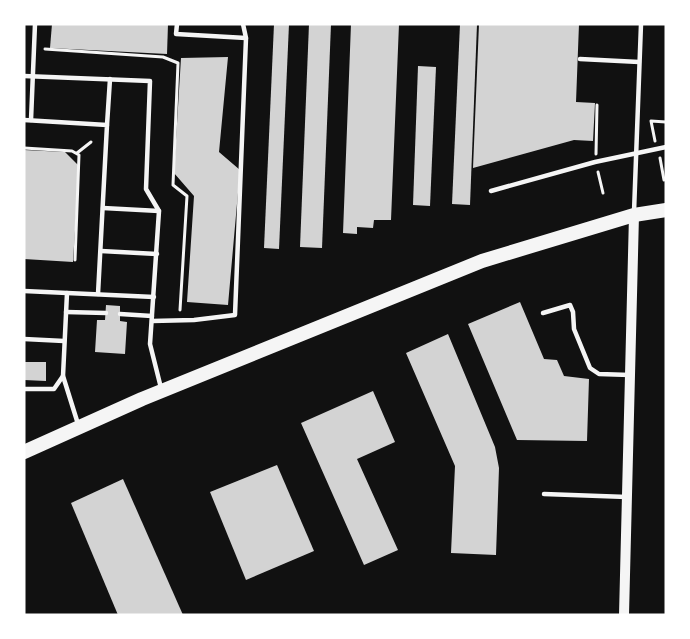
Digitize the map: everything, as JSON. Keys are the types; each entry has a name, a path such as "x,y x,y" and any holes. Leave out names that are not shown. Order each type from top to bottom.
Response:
{"main road":[{"path":"24,452 162,391 482,261 634,215 666,210"}],"street":[{"path":"624,615 634,215"}],"lane":[{"path":"31,120 35,24"},
{"path":"177,24 176,34 246,38"},
{"path":"120,314 194,320 235,315 246,38 243,24"},
{"path":"634,215 641,24"},
{"path":"580,59 639,62"},
{"path":"24,76 150,81 146,189 159,211 150,344 162,391"},
{"path":"98,294 110,80"},
{"path":"24,120 107,124"},
{"path":"491,191 595,162 666,147"},
{"path":"103,208 159,211"},
{"path":"101,251 157,254"},
{"path":"24,291 154,297"},
{"path":"67,293 63,376 79,427"},
{"path":"543,314 570,305 573,312 574,329 590,368 599,374 630,375"},
{"path":"66,312 106,314"},
{"path":"24,339 64,341"},
{"path":"24,389 54,389 63,376"},
{"path":"544,494 627,496"}],"path":[{"path":"45,49 163,57 177,63 173,185 187,196 180,312"},
{"path":"76,153 91,142"},
{"path":"24,148 72,151 79,155 75,260"}],"building":[{"path":"52,24 168,24 167,54 50,48"},
{"path":"274,24 289,24 279,249 264,248"},
{"path":"309,24 331,24 322,248 300,247"},
{"path":"351,24 399,24 391,220 374,220 373,228 357,227 357,234 343,233"},
{"path":"460,24 477,24 470,205 452,204"},
{"path":"479,24 579,24 576,102 595,103 593,141 574,140 473,168"},
{"path":"228,57 219,152 240,170 228,305 187,302 194,196 174,173 181,58"},
{"path":"418,66 436,67 430,206 413,205"},
{"path":"24,150 65,152 79,166 73,262 24,259"},
{"path":"520,302 544,359 557,360 564,376 589,379 587,441 517,440 468,324"},
{"path":"106,305 120,306 120,321 127,322 125,354 95,352 97,320 105,320"},
{"path":"448,334 495,447 499,468 496,555 451,553 455,466 406,353"},
{"path":"24,362 46,362 46,381 24,380"},
{"path":"373,391 395,442 357,459 398,550 364,565 301,423"},
{"path":"277,465 314,551 246,580 210,492"},
{"path":"123,479 183,615 118,615 71,503"}]}
